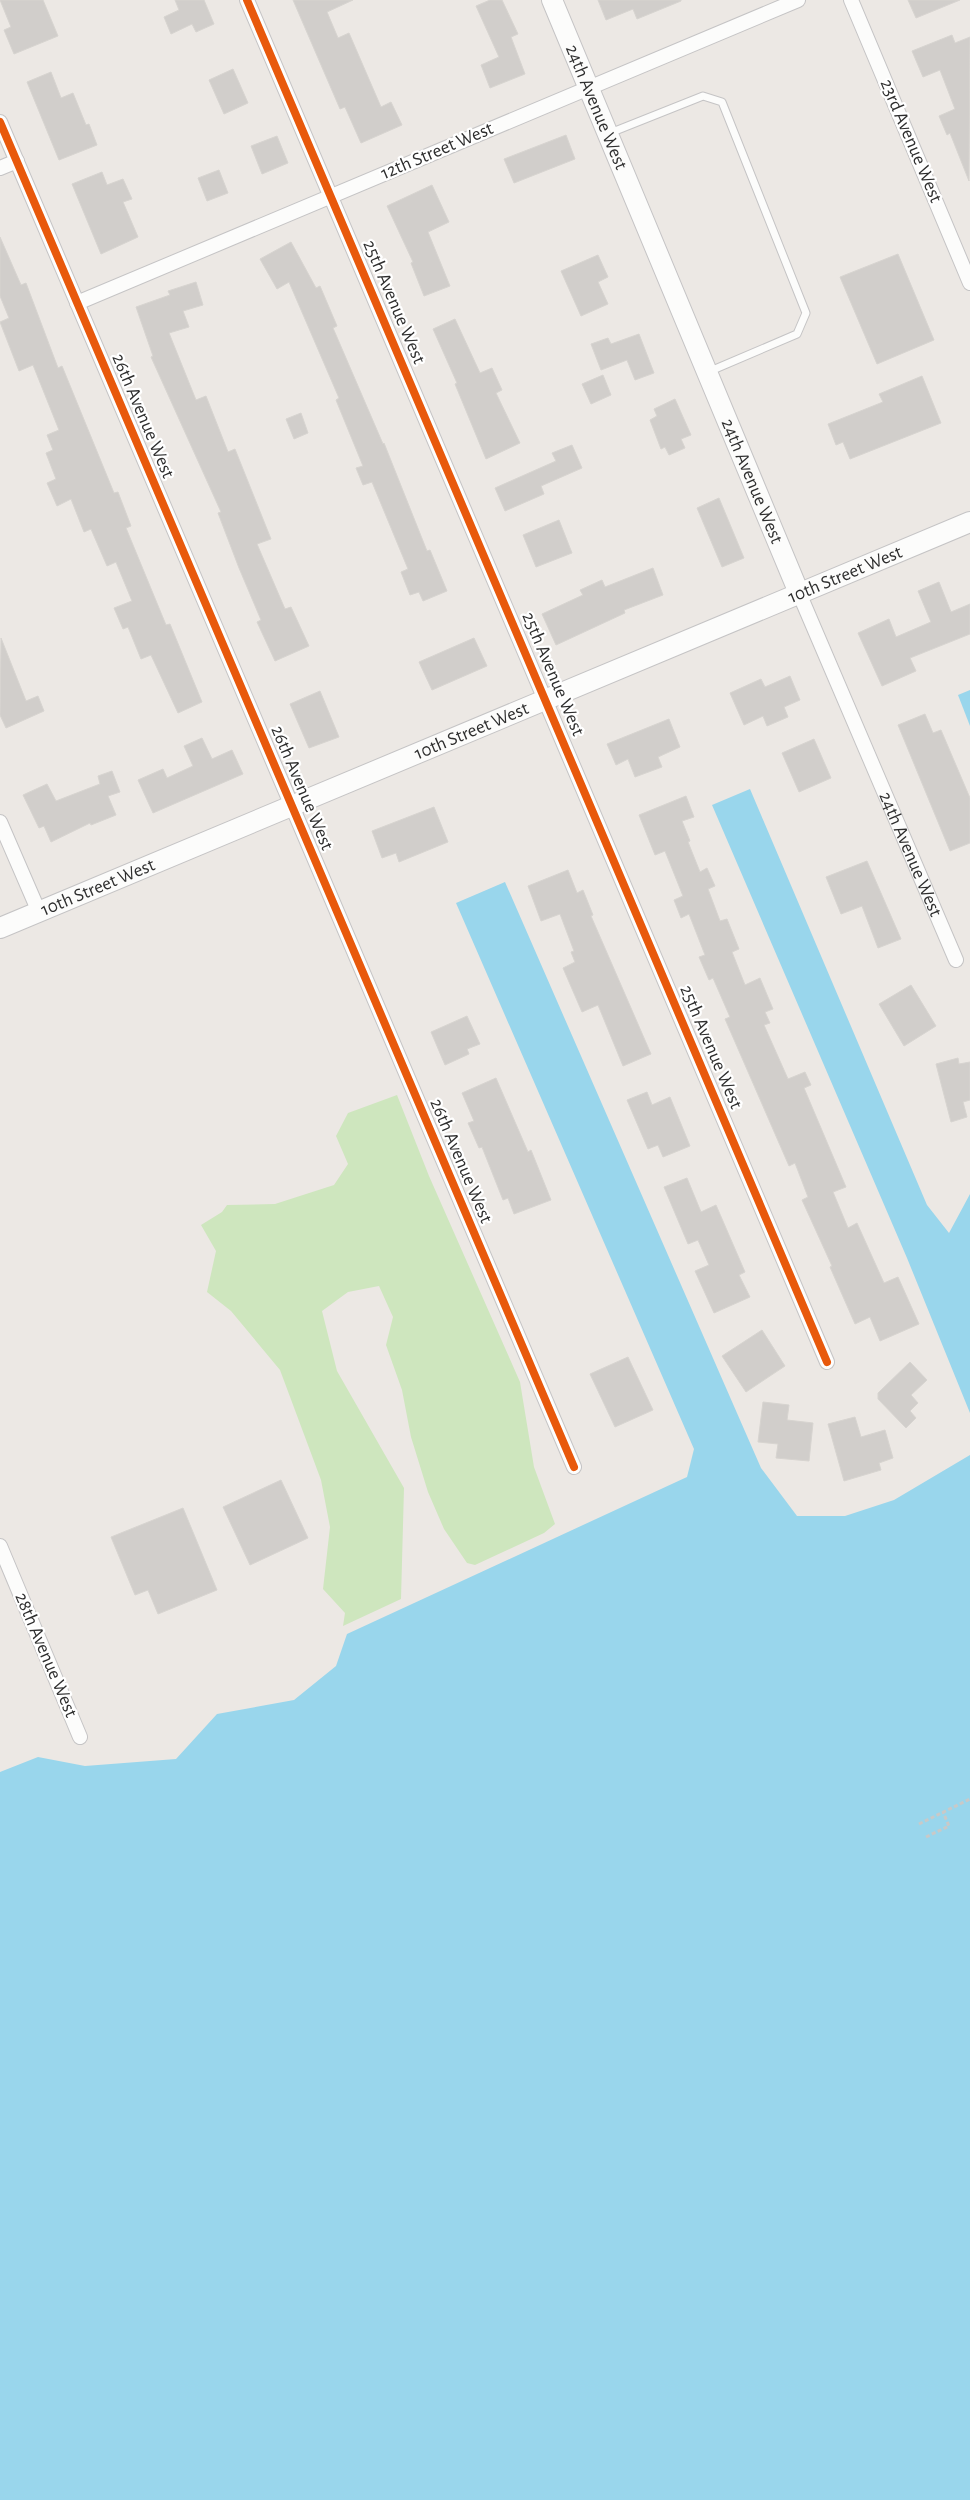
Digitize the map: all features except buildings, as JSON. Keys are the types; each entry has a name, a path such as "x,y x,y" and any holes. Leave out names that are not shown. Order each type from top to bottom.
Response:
{"street":[{"name":"25th Avenue West","path":"247,0 828,1362"},
{"name":"24th Avenue West","path":"552,0 799,593 956,960"},
{"name":"12th Street West","path":"77,302 798,0"},
{"name":"23rd Avenue West","path":"851,0 970,283"},
{"name":"26th Avenue West","path":"0,122 574,1467"},
{"path":"0,168 16,161"},
{"name":"10th Street West","path":"0,928 970,522"},
{"path":"0,822 38,912"},
{"name":"28th Avenue West","path":"0,1546 80,1736"}],"lane":[{"path":"608,133 703,96 722,102 806,313 797,334 708,372"}],"path":[{"path":"920,1824 970,1799"},
{"path":"926,1837 949,1826 943,1812"}],"green space":[{"path":"397,1095 429,1176 520,1382 534,1467 555,1524 544,1533 475,1565 467,1563 444,1529 428,1492 411,1437 402,1390 386,1345 393,1317 379,1286 348,1292 322,1311 337,1371 404,1488 401,1599 343,1626 345,1613 323,1589 330,1527 321,1480 280,1370 231,1311 207,1292 216,1251 201,1225 222,1212 227,1205 275,1204 334,1185 348,1164 336,1136 348,1113"}],"water":[{"path":"970,690 970,726 958,695"},
{"path":"750,789 927,1205 949,1233 970,1194 970,1413 907,1258 712,805"},
{"path":"505,882 761,1468 797,1516 845,1516 894,1500 970,1455 970,2500 0,2500 0,1772 38,1757 85,1766 176,1759 217,1714 294,1700 336,1666 347,1634 687,1477 694,1449 456,903"}],"cycle path":[{"path":"247,0 827,1362"},
{"path":"0,122 574,1467"}]}
